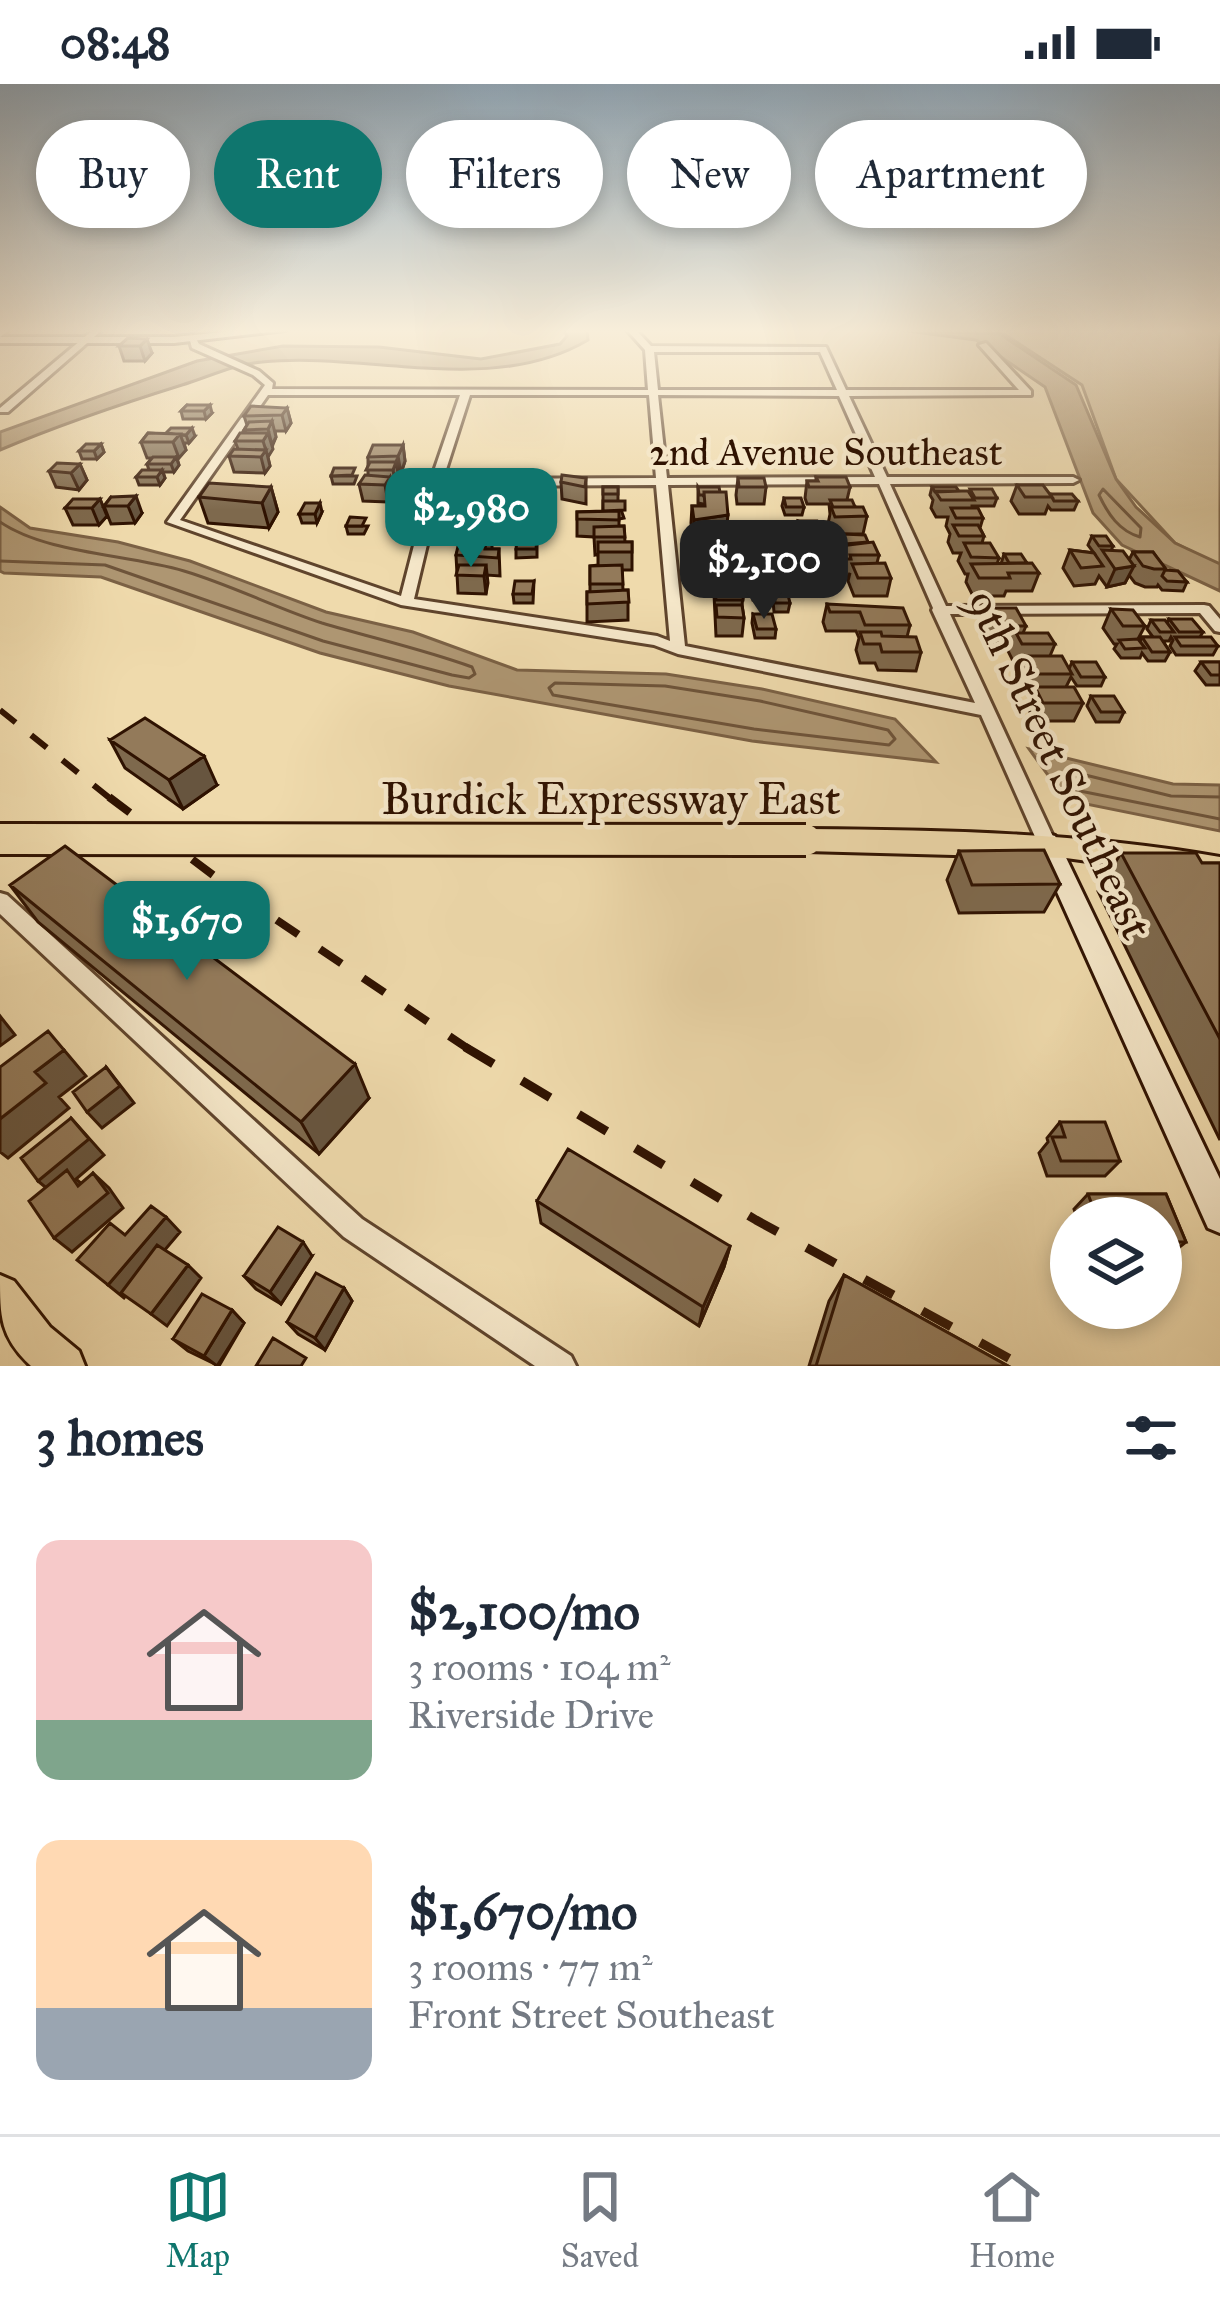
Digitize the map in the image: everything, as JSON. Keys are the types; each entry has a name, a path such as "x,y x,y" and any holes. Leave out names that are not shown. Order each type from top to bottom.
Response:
{"main road":[{"name":"Burdick Expressway East","path":"0,839 1046,843 1142,852 1220,868"},
{"path":"0,1295 35,1342 64,1366"}],"street":[{"path":"4,410 28,390"},
{"path":"652,390 678,650"},
{"name":"9th Street Southeast","path":"842,390 984,710 1220,1216"},
{"path":"984,710 678,650 657,641 406,602 173,522 264,392 1027,393 1024,390"},
{"path":"406,602 436,484 466,393"},
{"name":"2nd Avenue Southeast","path":"436,484 1073,480"},
{"path":"939,610 1204,609 1220,628"},
{"path":"0,902 352,1228 561,1366"}],"shaded area":[{"path":"1084,390 1220,390 1220,566 1175,543 1116,479"}],"water":[{"path":"117,390 167,390 0,450 0,432"},
{"path":"1046,390 1078,390 1116,479 1136,507 1175,543 1220,564 1220,591 1122,545 1093,513"},
{"path":"0,507 30,528 118,542 190,561 326,612 413,632 517,670 666,674 762,689 895,719 936,762 752,741 449,686 320,653 101,577 4,573 0,571"},
{"path":"1029,749 1173,784 1220,785 1220,831 1066,800"}],"building":[{"path":"187,405 210,405 204,411 181,411"},
{"path":"251,406 287,408 282,415 244,416"},
{"path":"272,421 268,429 244,430 249,422"},
{"path":"171,428 192,428 186,435 166,433"},
{"path":"148,433 180,434 173,442 141,442"},
{"path":"240,433 268,433 263,441 235,441"},
{"path":"86,444 101,444 94,451 79,451"},
{"path":"373,445 403,445 398,456 368,457"},
{"path":"234,449 266,450 261,457 229,456"},
{"path":"153,457 176,457 171,464 147,464"},
{"path":"370,462 396,462 393,470 366,470"},
{"path":"57,463 80,464 71,473 49,471"},
{"path":"334,468 355,468 352,475 331,476"},
{"path":"142,470 162,470 157,477 136,477"},
{"path":"365,475 390,477 385,485 359,484"},
{"path":"562,475 586,478 585,487 561,482"},
{"path":"816,477 846,477 850,487 809,487 807,481 818,481"},
{"path":"464,478 516,478 515,487 462,486"},
{"path":"738,478 764,478 766,487 739,487"},
{"path":"209,483 271,487 262,503 199,497"},
{"path":"1017,485 1043,485 1052,497 1025,497"},
{"path":"603,487 618,487 618,494 603,494"},
{"path":"698,487 719,487 720,492 699,495"},
{"path":"932,487 956,487 959,491 935,492"},
{"path":"970,489 992,489 997,498 975,498"},
{"path":"935,491 968,491 974,500 941,500"},
{"path":"704,492 726,492 728,515 694,520 692,506 705,506"},
{"path":"1050,494 1072,494 1078,501 1054,501"},
{"path":"136,496 128,506 104,506 111,497"},
{"path":"784,498 801,498 804,507 786,507"},
{"path":"73,499 100,499 92,508 65,508"},
{"path":"830,500 852,500 855,507 833,507"},
{"path":"603,501 625,501 625,510 603,511"},
{"path":"305,503 320,503 315,514 299,514"},
{"path":"500,505 516,505 515,514 502,514 501,519 461,519 463,509 500,509"},
{"path":"831,507 863,507 867,516 835,517"},
{"path":"951,508 978,508 983,518 956,518"},
{"path":"619,511 619,520 577,519 577,512"},
{"path":"350,517 366,518 362,526 346,526"},
{"path":"798,521 817,521 820,530 801,531"},
{"path":"464,523 485,523 484,527 491,527 489,538 461,537"},
{"path":"953,525 978,525 984,536 959,536"},
{"path":"624,526 625,537 594,537 594,527"},
{"path":"842,534 865,535 868,542 845,544"},
{"path":"694,535 712,535 714,544 696,544"},
{"path":"1092,536 1106,536 1113,546 1099,546"},
{"path":"537,539 536,549 516,549 517,540"},
{"path":"459,542 486,542 485,549 499,549 498,558 456,555"},
{"path":"598,542 632,542 632,552 598,552"},
{"path":"748,542 770,542 774,554 752,554"},
{"path":"873,542 879,555 836,559 832,547"},
{"path":"964,543 990,543 999,558 971,557"},
{"path":"699,544 740,545 742,555 700,555"},
{"path":"1070,550 1094,553 1103,566 1081,568"},
{"path":"1102,550 1123,551 1134,566 1115,569"},
{"path":"1133,552 1153,552 1166,569 1143,566"},
{"path":"1004,554 1021,554 1027,563 1009,563"},
{"path":"714,561 734,562 737,583 717,582"},
{"path":"885,563 891,578 858,578 852,564"},
{"path":"1032,563 1039,573 1008,573 1010,578 979,578 971,564"},
{"path":"459,565 486,565 484,576 456,575"},
{"path":"622,565 623,584 590,584 590,566"},
{"path":"753,569 776,569 778,583 755,582"},
{"path":"803,570 822,570 825,581 805,581"},
{"path":"1165,570 1178,571 1187,582 1167,581 1162,576"},
{"path":"515,581 534,581 532,594 513,594"},
{"path":"715,587 744,588 743,600 716,600"},
{"path":"628,590 629,602 587,604 587,592"},
{"path":"774,594 788,595 790,603 775,603"},
{"path":"827,604 903,608 910,625 865,625 860,612 830,612"},
{"path":"716,605 742,605 744,618 717,617"},
{"path":"990,608 1016,608 1026,626 999,626"},
{"path":"1111,609 1133,610 1145,626 1123,626"},
{"path":"753,614 772,614 776,629 757,629"},
{"path":"1169,619 1192,619 1203,632 1179,632"},
{"path":"1151,620 1165,620 1174,632 1160,632"},
{"path":"860,632 916,637 921,652 882,652 880,644 864,644"},
{"path":"1016,633 1048,633 1055,644 1022,644"},
{"path":"1142,637 1160,637 1170,652 1152,652"},
{"path":"1175,637 1211,637 1218,646 1181,646"},
{"path":"1138,639 1145,648 1125,649 1119,640"},
{"path":"1025,656 1062,656 1072,674 1035,674"},
{"path":"1072,662 1096,662 1105,677 1081,677"},
{"path":"1201,662 1220,662 1220,675 1211,675"},
{"path":"1035,687 1074,687 1083,703 1043,703"},
{"path":"1091,696 1114,696 1124,712 1101,712"},
{"path":"145,718 204,756 169,780 110,740"},
{"path":"65,846 355,1064 301,1122 10,885"},
{"path":"1044,850 1060,884 972,885 959,851"},
{"path":"1121,853 1196,853 1202,863 1220,863 1220,1039"},
{"path":"48,1031 64,1050 35,1072 46,1083 0,1119 0,1067"},
{"path":"106,1067 120,1086 87,1112 73,1092"},
{"path":"71,1118 89,1139 38,1181 21,1158"},
{"path":"1060,1122 1105,1122 1120,1161 1061,1161 1052,1137 1065,1137"},
{"path":"568,1149 730,1246 703,1307 537,1201"},
{"path":"67,1170 78,1186 93,1173 108,1193 54,1238 29,1201"},
{"path":"1088,1194 1167,1197 1089,1197"},
{"path":"151,1206 166,1217 108,1285 77,1260 110,1223 125,1235"},
{"path":"278,1227 303,1242 270,1292 244,1276"},
{"path":"157,1245 188,1265 151,1314 121,1293"},
{"path":"316,1273 344,1288 315,1338 287,1322"},
{"path":"844,1275 1008,1366 816,1366"},
{"path":"202,1294 232,1310 204,1356 173,1339"},
{"path":"273,1338 306,1358 301,1366 256,1366"}],"railway":[{"path":"0,710 112,800"},
{"path":"109,797 241,896 470,1050"},
{"path":"465,1047 470,1050"},
{"path":"470,1050 756,1220 1023,1366"}]}
